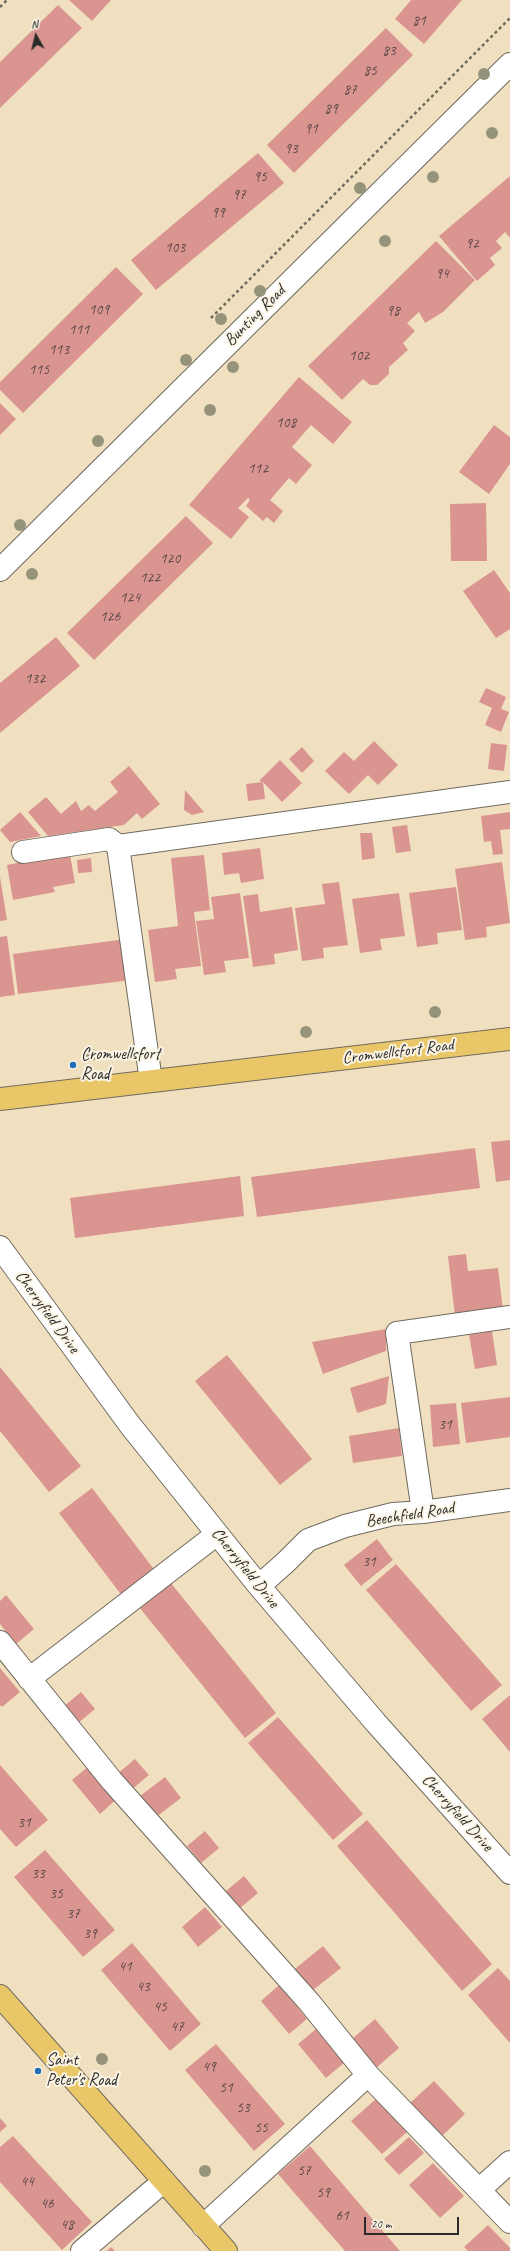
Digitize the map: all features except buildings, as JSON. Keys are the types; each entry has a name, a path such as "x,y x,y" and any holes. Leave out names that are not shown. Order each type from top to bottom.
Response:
{"main road":[{"name":"Cromwellsfort Road","path":"0,1099 510,1039"},
{"path":"0,1996 226,2251"}],"street":[{"name":"Bunting Road","path":"0,570 510,64"},
{"path":"118,846 510,792"},
{"path":"23,852 109,839 118,846 151,1081"},
{"name":"Cherryfield Drive","path":"0,1247 130,1425 259,1586 376,1723 510,1873"},
{"path":"423,1512 397,1333 510,1317"},
{"name":"Beechfield Road","path":"259,1586 308,1540 345,1526 393,1514 423,1512 510,1500"},
{"path":"29,1679 217,1534"},
{"path":"0,1642 112,1781 309,2002 368,2075 510,2222"},
{"path":"203,2226 368,2075"},
{"path":"479,2190 510,2162"},
{"path":"82,2251 164,2181"}],"path":[{"path":"0,7 7,0"},
{"path":"209,321 510,18"}],"place":[{"name":"Cromwellsfort Road","path":"73,1065"},
{"name":"Saint Peter's Road","path":"38,2071"}]}
